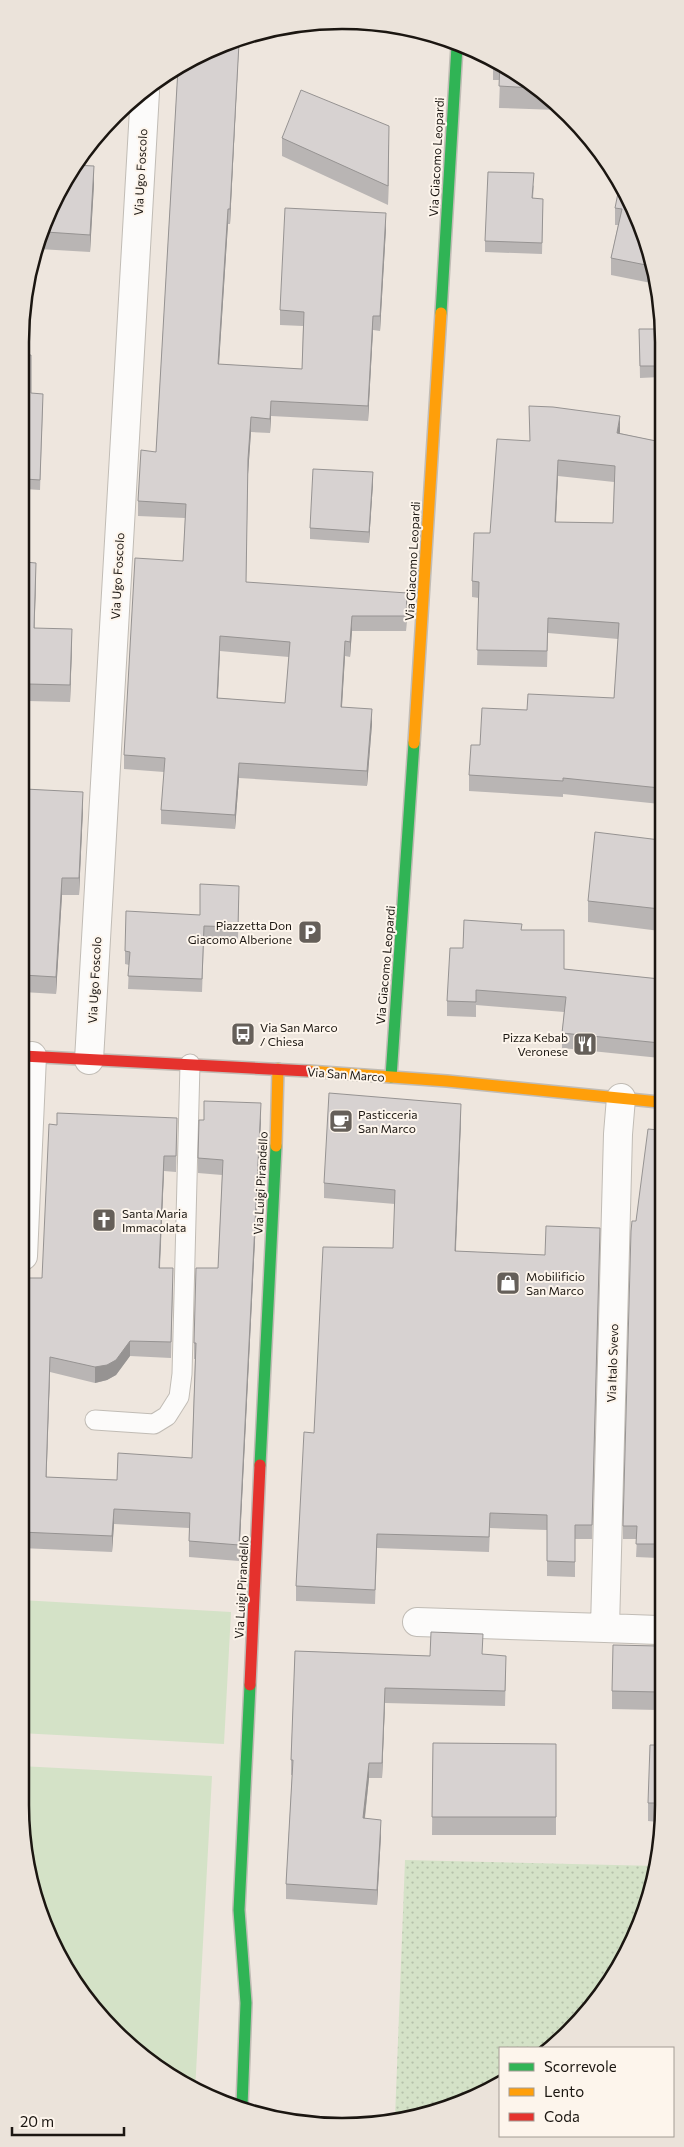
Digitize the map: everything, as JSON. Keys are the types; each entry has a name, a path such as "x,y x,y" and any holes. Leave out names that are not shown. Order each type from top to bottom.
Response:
{"street":[{"name":"Via Giacomo Leopardi","path":"390,1077 407,866 457,51"},
{"name":"Via Ugo Foscolo","path":"89,1060 145,98"},
{"name":"Via San Marco","path":"29,1056 278,1069 390,1077 655,1102"},
{"name":"Via Luigi Pirandello","path":"242,2102 246,2003 239,1910 276,1146 278,1069"},
{"name":"Via Italo Svevo","path":"605,1628 621,1098"},
{"path":"417,1622 655,1630"}],"lane":[{"path":"95,1420 154,1424 167,1416 180,1397 190,1064"}],"green space":[{"path":"29,1600 231,1612 224,1744 29,1733"},
{"path":"29,1766 212,1776 195,2082 151,2054 120,2027 93,1996 61,1944 45,1906 31,1846"},
{"path":"405,1860 649,1866 639,1906 623,1944 591,1996 564,2027 542,2047 499,2047 499,2076 481,2086 443,2102 395,2114"}],"building":[{"path":"239,46 230,209 228,209 218,364 302,369 304,312 280,310 285,208 386,213 380,316 373,316 368,406 271,401 270,419 251,417 248,459 246,582 407,593 406,616 352,616 350,642 345,641 341,707 372,709 367,771 239,763 235,815 161,810 165,758 124,755 135,558 183,561 186,504 138,501 141,450 156,452 178,76 203,61","holes":["220,636 290,642 285,703 217,698"]},
{"path":"500,71 524,88 499,86"},
{"path":"301,90 389,126 388,186 282,138"},
{"path":"84,166 94,166 90,235 49,232 61,203"},
{"path":"488,172 534,173 532,198 543,199 542,243 485,241"},
{"path":"618,194 639,241 646,265 611,258 622,209 615,208"},
{"path":"639,329 655,329 655,366 640,366"},
{"path":"29,355 31,355 31,393 43,394 40,480 29,479"},
{"path":"529,406 553,407 620,416 617,433 655,441 655,787 563,778 563,781 469,775 471,745 480,745 482,708 527,710 528,694 614,698 619,623 548,618 547,651 477,650 479,582 472,581 474,533 490,533 497,439 530,441","holes":["558,460 615,466 613,523 555,522"]},
{"path":"313,469 373,472 369,532 310,528"},
{"path":"29,562 36,563 34,628 72,629 70,685 29,684"},
{"path":"29,789 83,792 79,878 62,878 56,977 29,975"},
{"path":"595,832 655,839 655,908 588,901"},
{"path":"200,884 239,886 238,927 204,926 202,979 128,976 130,952 125,951 126,911 200,915"},
{"path":"464,920 522,924 521,930 564,930 564,969 655,978 655,1042 562,1033 566,997 476,990 476,1002 447,1001 450,948 463,948"},
{"path":"329,1093 461,1104 455,1251 545,1255 546,1226 600,1228 592,1525 575,1525 575,1562 547,1561 547,1515 490,1513 489,1537 377,1534 375,1590 296,1586 304,1432 314,1433 323,1247 393,1248 395,1190 324,1183"},
{"path":"204,1101 261,1103 239,1545 189,1541 190,1513 114,1509 112,1536 29,1532 29,1278 42,1278 49,1124 57,1125 57,1113 177,1118 176,1156 164,1156 159,1268 173,1268 171,1342 130,1341 116,1360 107,1365 95,1367 50,1357 46,1477 117,1480 118,1453 192,1458 196,1343 194,1343 196,1268 218,1268 223,1160 198,1158 199,1120 204,1120"},
{"path":"648,1129 655,1130 655,1544 636,1544 637,1526 623,1526 631,1231 632,1221 636,1221"},
{"path":"431,1632 483,1634 482,1654 506,1656 505,1691 385,1688 382,1763 369,1763 363,1818 381,1820 377,1890 286,1884 293,1760 291,1760 295,1651 430,1656"},
{"path":"613,1645 655,1646 655,1692 612,1691"},
{"path":"433,1743 556,1744 556,1817 432,1817"},
{"path":"650,1745 655,1745 655,1803 648,1803"}],"traffic: fast":[{"path":"441,313 457,51"},
{"path":"391,1077 414,743"},
{"path":"260,1465 276,1146"},
{"path":"242,2102 246,2003 239,1910 250,1685"}],"traffic: slow":[{"path":"414,743 441,313"},
{"path":"276,1146 278,1069"},
{"path":"308,1071 447,1081 655,1102"}],"traffic: jam":[{"path":"29,1056 308,1071"},
{"path":"250,1685 260,1465"}],"place":[{"name":"Piazzetta Don Giacomo Alberione","path":"310,932"},
{"name":"Via San Marco / Chiesa","path":"243,1034"},
{"name":"Pizza Kebab Veronese","path":"585,1044"},
{"name":"Pasticceria San Marco","path":"341,1121"},
{"name":"Santa Maria Immacolata","path":"104,1220"},
{"name":"Mobilificio San Marco","path":"508,1283"}]}
